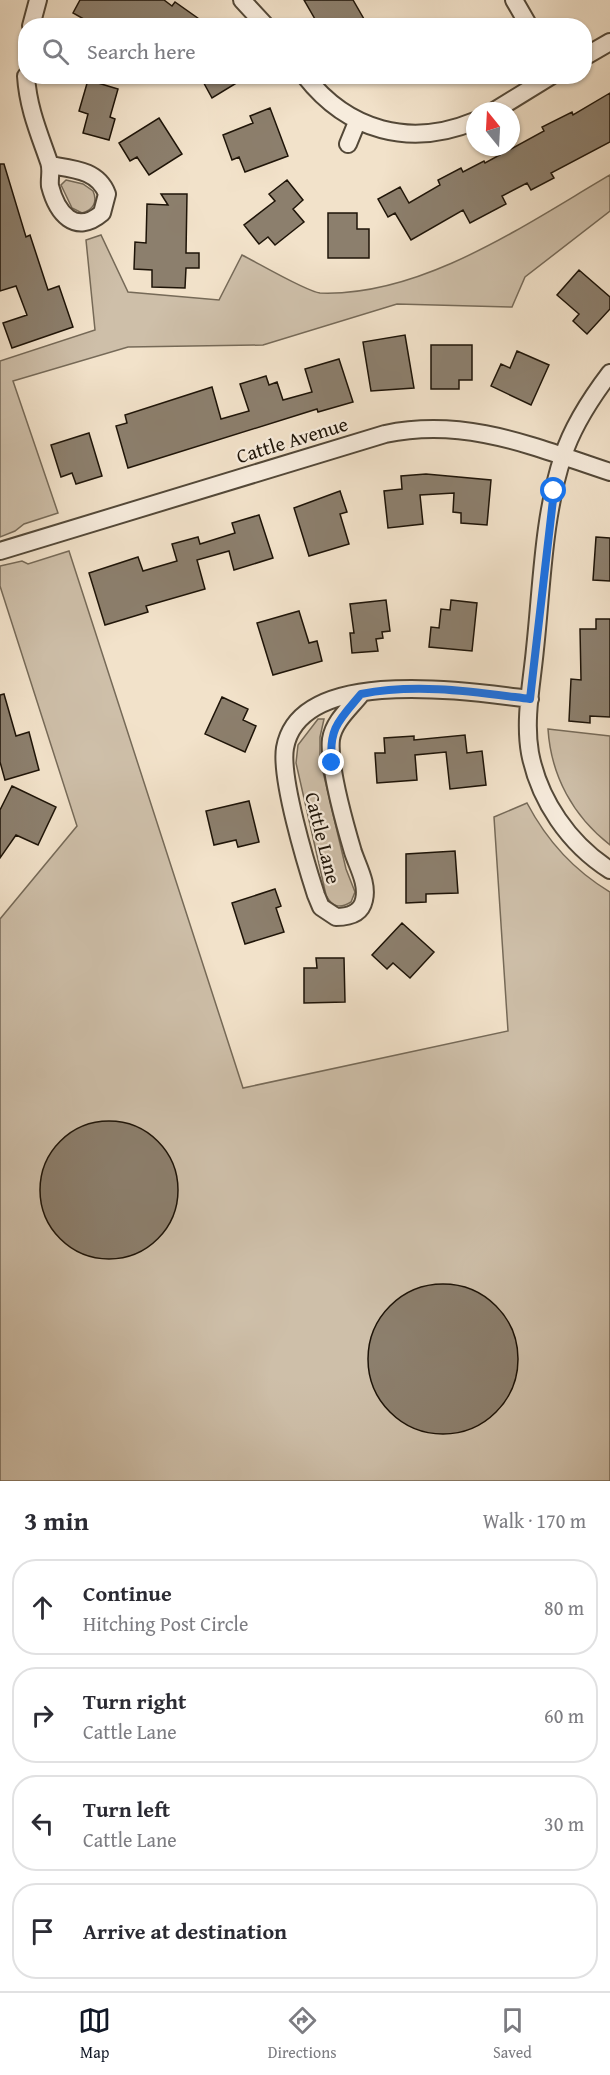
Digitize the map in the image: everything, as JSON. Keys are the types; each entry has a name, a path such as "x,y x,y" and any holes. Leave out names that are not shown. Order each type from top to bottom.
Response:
{"street":[{"path":"33,18 38,0"},
{"path":"242,0 259,18"},
{"path":"514,0 524,18"},
{"path":"592,53 610,42"},
{"path":"27,84 33,123 50,165"},
{"path":"312,84 332,106 357,122 411,134 438,132 466,124"},
{"path":"509,102 538,84"},
{"path":"348,144 357,122"},
{"path":"610,373 589,402 563,457 549,524 530,699 530,752 544,793 572,837 610,870"},
{"name":"Cattle Avenue","path":"0,551 401,430 435,427 469,430 610,472"},
{"name":"Cattle Lane","path":"361,694 338,720 331,750 349,837 365,888 364,900 362,907 354,914 336,917 321,907 316,896 284,760 290,734 307,714 327,702 361,694 391,689 425,688 530,699"}],"shaded area":[{"path":"610,175 610,211 525,277 512,307 397,304 263,345 128,347 13,381 58,513 24,524 15,531 0,537 0,361 95,330 86,240 101,235 128,292 219,300 242,255 294,283 320,293 358,291 397,283 472,254 544,215"},
{"path":"66,180 83,184 93,191 95,202 89,210 82,213 72,208 61,185"},
{"path":"69,551 243,1088 508,1031 494,817 527,803 543,830 562,854 584,874 610,892 610,1481 0,1481 0,919 77,826 0,586 0,566 22,561 28,564"},
{"path":"318,719 324,719 320,737 320,759 346,869 355,892 351,902 343,906 337,906 326,895 296,763 298,745"},
{"path":"548,729 610,736 610,845 585,821 566,794 554,763"}],"building":[{"path":"80,0 164,0 172,6 175,2 198,18 82,18 73,13"},
{"path":"304,0 353,0 363,18 314,18"},
{"path":"87,84 101,84 118,89 110,117 115,119 109,140 83,133 88,114 79,111"},
{"path":"204,84 235,84 212,98"},
{"path":"610,93 610,142 551,173 554,178 531,190 527,183 502,196 506,204 470,223 463,210 411,240 395,213 388,217 378,199 400,187 409,203 440,185 438,180 461,168 463,172 498,156 520,156 520,144 544,131 542,127 572,112 573,115"},
{"path":"270,108 288,156 245,172 239,157 232,160 223,135 253,123 250,116"},
{"path":"159,118 182,154 149,175 137,157 130,161 119,143"},
{"path":"0,164 4,164 26,237 30,235 48,290 59,286 73,327 12,348 3,323 27,315 16,286 0,291"},
{"path":"287,180 303,200 293,209 304,222 275,245 268,237 259,244 244,225 275,201 269,194"},
{"path":"161,194 187,194 186,253 199,253 199,268 186,268 185,288 152,287 152,270 134,269 135,242 146,243 147,204 168,205"},
{"path":"328,213 357,213 357,229 369,229 369,258 328,258"},
{"path":"579,270 610,297 610,309 587,334 573,321 579,314 557,295"},
{"path":"405,335 414,388 371,391 363,342"},
{"path":"431,345 472,345 472,380 459,380 459,389 431,389"},
{"path":"517,351 549,365 531,405 491,386 501,364 510,368"},
{"path":"339,359 353,402 318,412 317,409 128,468 116,426 127,423 125,415 212,387 221,419 249,411 240,384 266,376 269,385 277,382 283,400 312,392 305,369"},
{"path":"89,433 102,476 76,484 72,473 61,477 51,445"},
{"path":"426,474 491,480 487,525 461,523 461,513 453,512 454,493 420,495 423,524 388,528 384,491 402,489 401,476"},
{"path":"340,491 347,512 340,514 349,544 309,556 294,508"},
{"path":"259,515 273,558 234,570 229,551 197,560 205,589 146,606 148,612 105,625 89,573 138,557 143,571 177,561 172,544 198,537 200,544 235,533 232,523"},
{"path":"596,537 610,538 610,581 593,580"},
{"path":"386,600 390,631 382,632 383,638 376,639 378,651 352,653 350,633 354,633 350,604"},
{"path":"451,600 477,603 472,651 429,647 431,627 439,628 441,609 450,610"},
{"path":"299,611 309,643 317,641 322,661 273,675 257,623"},
{"path":"596,619 610,619 610,717 590,716 590,723 569,721 571,679 581,680 580,629 596,629"},
{"path":"4,694 16,736 29,732 39,770 5,780 0,762 0,695"},
{"path":"222,697 248,709 243,720 256,726 245,752 205,734"},
{"path":"465,735 467,753 482,751 486,785 450,789 446,752 415,755 417,780 377,783 375,753 385,753 384,738 414,736 414,740"},
{"path":"12,786 56,807 38,845 16,835 0,858 0,810"},
{"path":"249,801 259,842 238,847 236,840 214,845 206,811"},
{"path":"455,851 458,893 426,894 426,902 406,903 406,854"},
{"path":"275,889 281,906 276,908 284,932 245,944 232,903"},
{"path":"402,923 434,952 410,978 393,963 387,969 372,955"},
{"path":"316,958 344,958 345,1002 304,1003 304,968 317,968"},
{"path":"109,1121 136,1126 148,1132 158,1141 167,1151 173,1163 178,1190 173,1217 167,1229 158,1239 148,1248 136,1254 109,1259 82,1254 70,1248 60,1239 51,1229 45,1217 40,1190 45,1163 51,1151 60,1141 70,1132 82,1126"},
{"path":"443,1284 472,1290 496,1306 512,1330 518,1359 512,1388 496,1412 472,1428 443,1434 414,1428 390,1412 374,1388 368,1359 374,1330 390,1306 414,1290"}],"route":[{"path":"332,763 331,739 338,720 361,694 391,689 425,688 530,699 554,491"}]}
